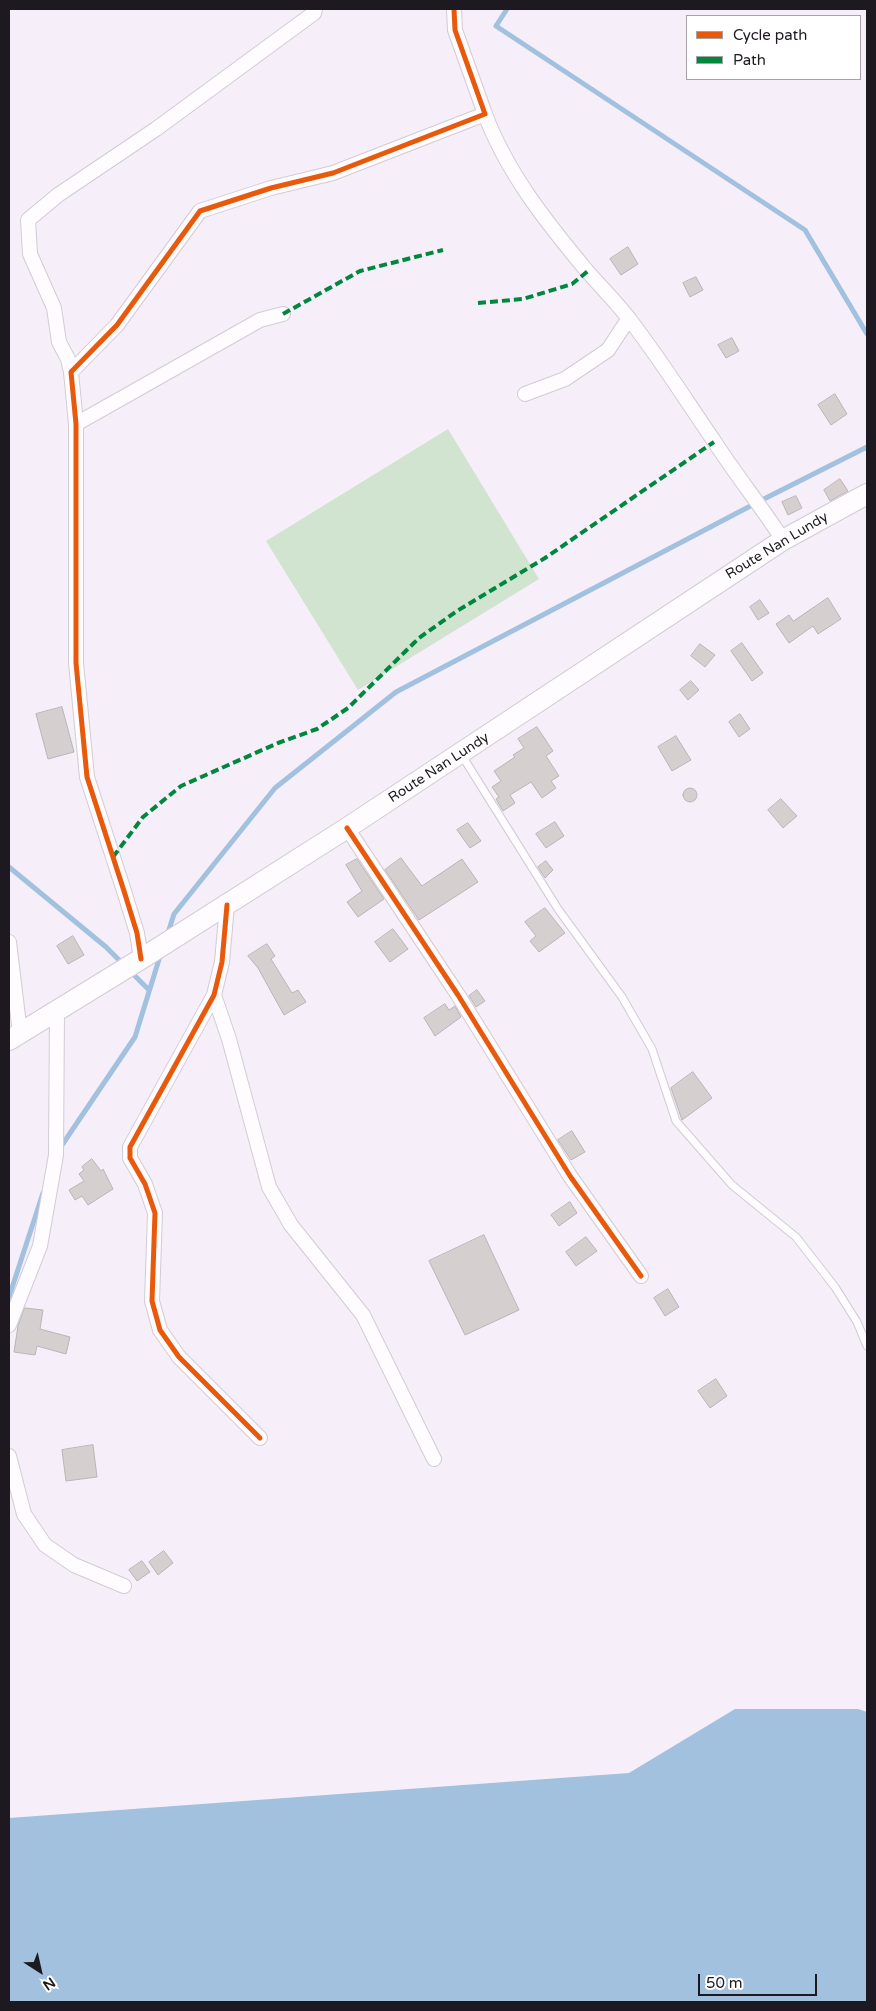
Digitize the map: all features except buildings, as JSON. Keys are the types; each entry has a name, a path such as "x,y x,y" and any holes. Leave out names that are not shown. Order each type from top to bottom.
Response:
{"main road":[{"name":"Route Nan Lundy","path":"15,1036 141,960 347,828 783,540 867,494"}],"street":[{"path":"141,960 137,934 87,777 76,663 76,424 71,372 68,359 59,342 54,308 30,254 28,220 58,195 180,111 314,13 315,9"},
{"path":"454,9 455,30 495,141 521,185 547,222 628,318 783,540"},
{"path":"71,372 117,325 200,211 271,188 333,173 485,114"},
{"path":"76,424 260,320 283,314"},
{"path":"525,394 565,379 608,350 628,318"},
{"path":"347,828 458,995 570,1176 641,1276"},
{"path":"227,905 222,962 214,995 130,1147 130,1158 145,1184 155,1213 152,1301 160,1330 179,1357 260,1438"},
{"path":"9,942 15,1036"},
{"path":"214,995 229,1039 269,1187 291,1225 363,1315 434,1459"},
{"path":"9,1325 40,1246 56,1155 57,1012"},
{"path":"9,1456 24,1514 45,1545 74,1565 124,1586"}],"lane":[{"path":"461,754 558,909 622,997 652,1048 676,1121 732,1184 796,1237 835,1287 857,1322 867,1346"}],"green space":[{"path":"448,429 539,579 358,690 266,541"}],"water":[{"path":"735,1709 858,1709 867,1712 867,2002 9,2002 9,1818 629,1773"}],"waterway":[{"path":"507,9 496,26 805,230 867,334"},
{"path":"167,936 174,914 275,788 396,692 758,502 867,447"},
{"path":"9,867 106,947 124,965"},
{"path":"60,1148 135,1037 161,953"},
{"path":"130,971 149,990"},
{"path":"9,1297 43,1193"}],"marked path":[{"path":"283,314 360,271 443,250"},
{"path":"478,303 523,299 572,284 588,271"},
{"path":"113,857 143,817 181,786 278,743 317,729 348,708 419,638 457,611 545,558 714,442"}],"cycle path":[{"path":"141,959 137,933 87,777 76,663 76,424 71,372 117,325 200,211 271,188 333,173 485,114 455,30 454,9"},
{"path":"347,828 458,995 570,1176 641,1276"},
{"path":"227,905 222,962 214,995 130,1147 130,1158 145,1184 155,1213 152,1301 160,1330 179,1357 260,1438"}]}
